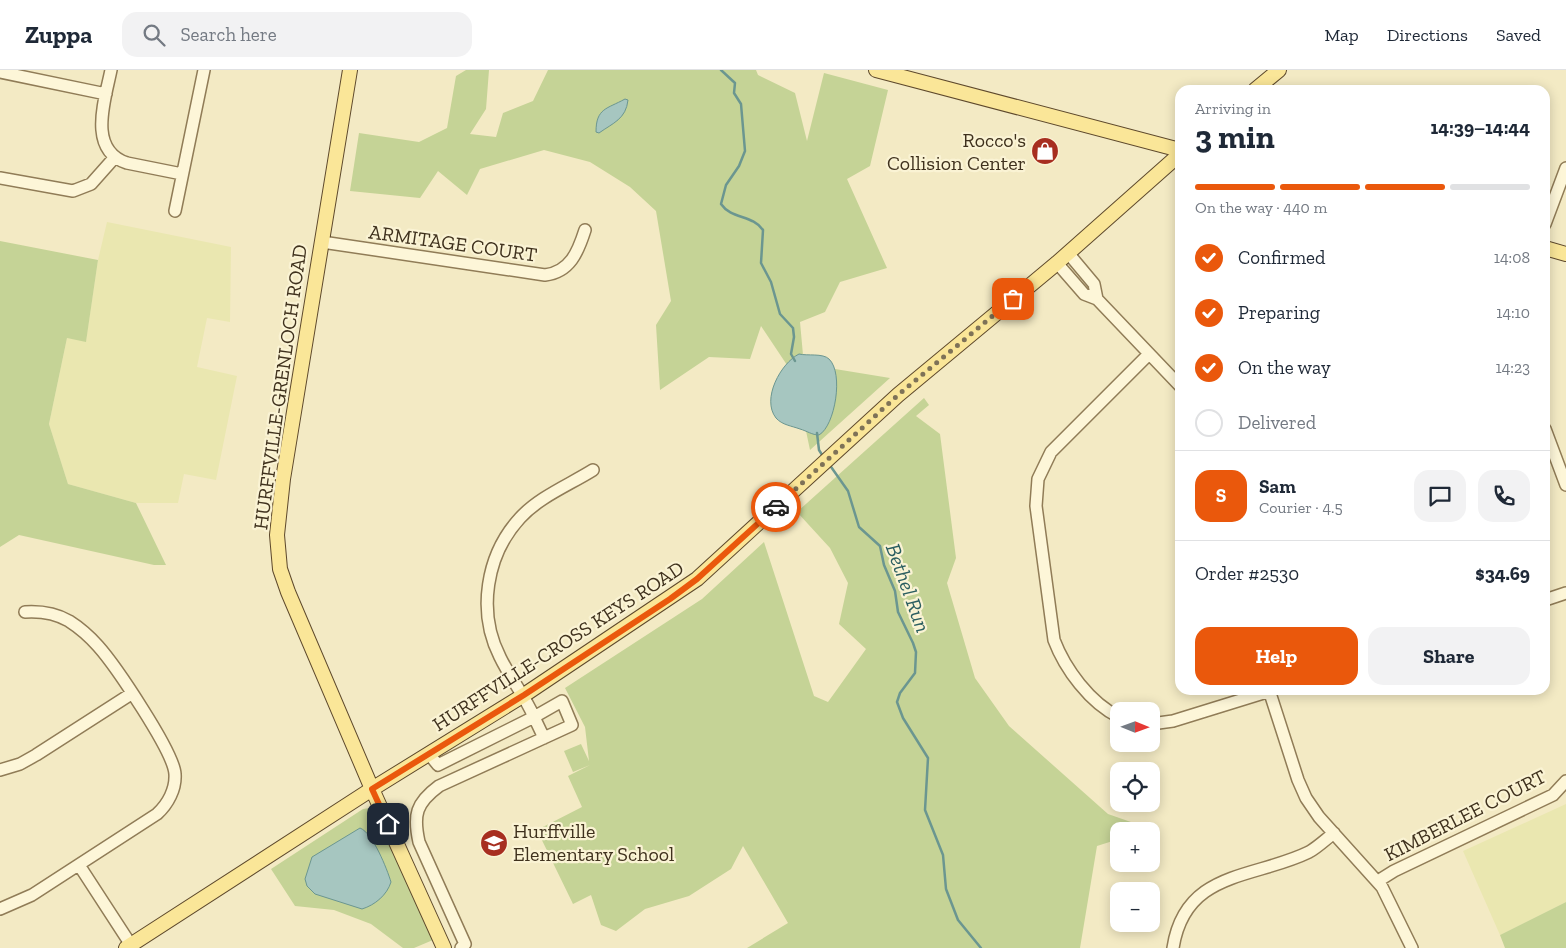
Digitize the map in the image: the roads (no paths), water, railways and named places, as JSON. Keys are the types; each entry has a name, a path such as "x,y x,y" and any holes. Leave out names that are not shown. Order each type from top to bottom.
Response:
{"main road":[{"name":"HURFFVILLE-GRENLOCH ROAD","path":"350,70 279,508 278,554 288,592 372,789 444,948"},
{"path":"876,70 1175,149"},
{"path":"1261,85 1279,70"},
{"name":"HURFFVILLE-CROSS KEYS ROAD","path":"128,946 372,789 433,759 524,695 697,579 898,395 1068,253 1175,158"},
{"path":"1550,249 1566,254"}],"street":[{"path":"111,70 106,94 102,132 107,147 115,157 127,163 182,174"},
{"path":"174,211 204,70"},
{"path":"0,72 106,94"},
{"path":"0,178 73,191 91,184 115,157"},
{"path":"1550,211 1566,168"},
{"name":"ARMITAGE COURT","path":"322,242 545,275 563,270 570,263 579,248 584,230"},
{"path":"1068,253 1094,284 1097,299"},
{"path":"1056,262 1087,296 1097,299 1175,381"},
{"path":"1110,711 1078,680 1063,658 1054,640 1036,506 1036,488 1041,470 1054,450 1149,354"},
{"path":"1550,442 1566,485"},
{"path":"544,738 524,695 500,658 491,632 487,610 488,586 494,559 504,538 520,517 540,502 593,470"},
{"path":"1550,598 1566,593"},
{"path":"0,909 18,903 157,814 166,804 174,787 176,776 171,757 104,653 77,626 55,614 25,612"},
{"path":"0,770 20,764 36,755 131,694"},
{"path":"1160,723 1173,721 1257,695"},
{"path":"1271,695 1302,791 1314,811 1378,882 1412,948"},
{"path":"439,786 433,759 534,717 562,701 572,726 439,786 427,795 417,811 416,826 419,842 465,944 460,948"},
{"name":"KIMBERLEE COURT","path":"1378,882 1394,871 1553,795 1566,781"},
{"path":"1173,948 1177,933 1188,910 1212,886 1232,876 1307,852 1334,833"},
{"path":"79,865 128,946"}],"water":[{"path":"625,99 628,100 627,106 622,116 599,133 596,132 600,114"},
{"path":"799,354 826,357 834,366 837,387 836,399 825,430 819,435 781,422 776,418 772,410 771,401 775,382 786,365"},
{"path":"360,828 370,837 383,861 391,882 387,891 380,899 362,909 315,894 307,886 305,879 312,857"}],"waterway":[{"name":"Bethel Run","path":"721,70 735,83 734,93 741,104 745,151 739,166 726,185 721,204 725,209 754,222 763,230 761,263 771,282 780,314 793,328 794,337 791,354 795,361"},
{"name":"Bethel Run","path":"817,433 819,450 824,458"},
{"name":"Bethel Run","path":"829,464 848,491 859,527 880,546 884,565 895,591 898,612 916,652 915,673 900,693 897,702 903,718 928,758 925,810 943,855 946,889 958,920 981,948"}],"place":[{"name":"Rocco's Collision Center","path":"1045,151"},
{"name":"Hurffville Elementary School","path":"494,843"}]}
